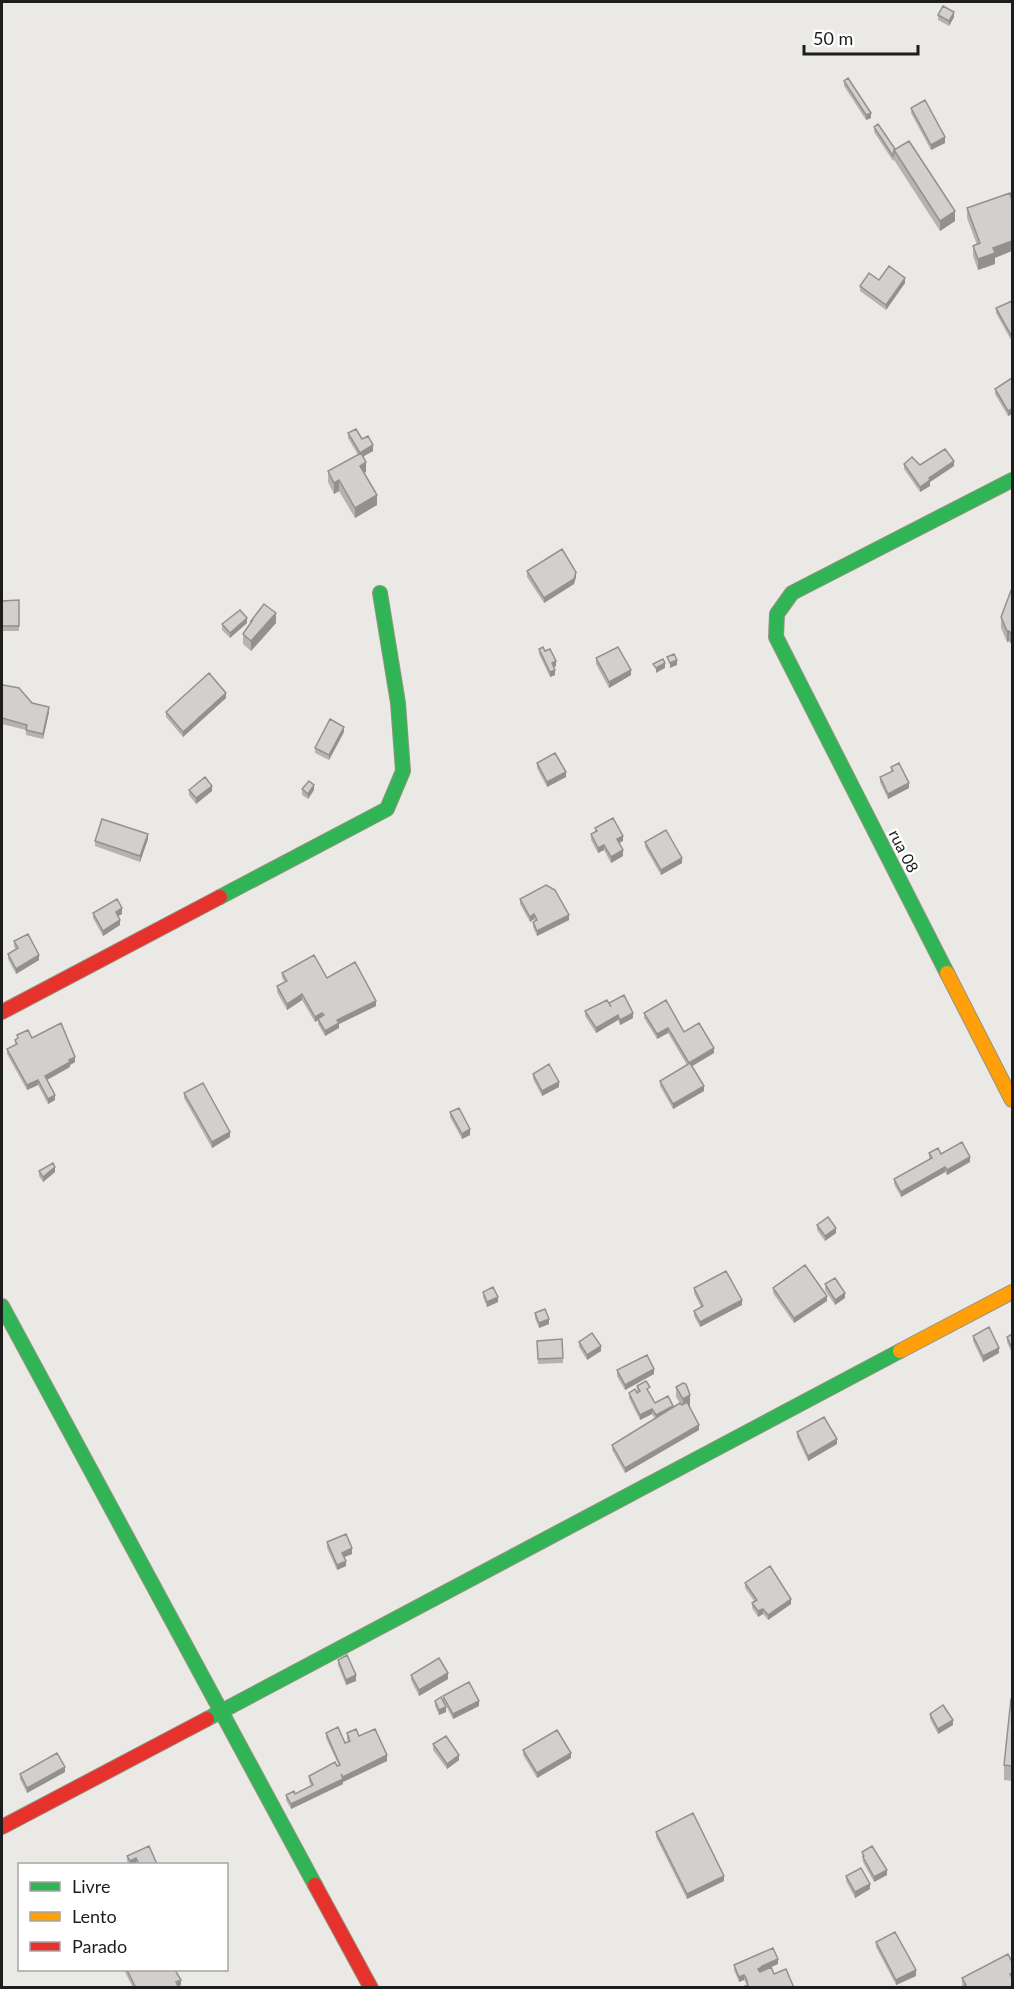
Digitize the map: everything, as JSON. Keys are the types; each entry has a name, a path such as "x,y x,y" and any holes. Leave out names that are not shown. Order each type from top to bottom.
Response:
{"street":[{"name":"rua 08","path":"1012,480 792,593 777,614 776,637 1012,1101"},
{"path":"2,1012 387,809 403,771 398,703 380,593"},
{"path":"2,1827 1012,1292"},
{"path":"2,1306 371,1988"}],"building":[{"path":"943,6 954,12 949,21 938,15"},
{"path":"848,78 871,113 866,115 844,81"},
{"path":"925,100 945,137 931,145 911,108"},
{"path":"878,124 895,149 893,156 874,127"},
{"path":"909,141 955,211 940,221 894,150"},
{"path":"1010,193 1012,241 993,248 995,253 978,259 973,246 980,243 967,208"},
{"path":"889,266 905,278 886,305 860,286 869,273 879,280"},
{"path":"1012,301 1012,334 1011,335 996,308"},
{"path":"1012,378 1012,409 1008,411 995,389"},
{"path":"356,429 362,439 368,436 373,445 360,453 348,433"},
{"path":"945,449 954,461 920,487 904,464 912,457 920,465"},
{"path":"361,453 366,462 360,466 377,495 355,508 339,480 334,483 328,471"},
{"path":"562,549 576,572 574,579 544,598 527,571"},
{"path":"1012,588 1012,632 1010,633 1001,617"},
{"path":"19,600 19,626 2,626 2,601"},
{"path":"264,604 276,613 251,641 243,634"},
{"path":"240,610 247,618 230,633 222,624"},
{"path":"543,647 545,651 550,649 556,661 552,663 555,670 550,672 539,649"},
{"path":"618,647 631,670 609,682 596,658"},
{"path":"674,654 677,660 670,663 667,657"},
{"path":"663,659 665,663 656,668 653,664"},
{"path":"209,673 226,693 183,732 166,712"},
{"path":"2,685 19,688 32,703 49,707 43,734 26,730 27,725 2,718"},
{"path":"330,719 344,727 329,755 315,748"},
{"path":"555,753 566,772 547,782 537,763"},
{"path":"899,763 909,783 888,794 880,777 893,771 891,767"},
{"path":"205,777 212,786 196,798 189,790"},
{"path":"309,781 314,785 308,794 302,789"},
{"path":"613,818 623,836 617,839 623,850 611,857 604,845 598,848 591,834 597,831 595,828"},
{"path":"102,819 148,834 140,856 95,841"},
{"path":"666,830 682,858 661,870 645,842"},
{"path":"546,885 555,890 569,915 537,931 533,922 537,920 534,914 530,917 520,899"},
{"path":"117,899 122,908 116,912 120,920 103,931 93,913"},
{"path":"28,934 39,955 16,969 8,954 18,948 14,941"},
{"path":"314,955 327,978 355,962 376,1001 337,1020 339,1023 325,1031 318,1019 324,1015 322,1013 315,1017 302,994 287,1004 277,986 287,981 282,973"},
{"path":"624,995 633,1013 620,1020 618,1015 596,1028 585,1011 607,1000 611,1007 609,1003"},
{"path":"666,1000 684,1032 699,1023 714,1048 689,1063 668,1028 657,1034 644,1013"},
{"path":"61,1023 75,1057 45,1076 55,1095 48,1099 38,1080 27,1085 7,1049 17,1044 15,1040 18,1038 17,1035 28,1030 32,1038"},
{"path":"690,1063 704,1086 673,1104 660,1081"},
{"path":"549,1064 559,1082 542,1091 533,1074"},
{"path":"203,1083 230,1132 212,1142 184,1093"},
{"path":"459,1108 470,1129 462,1134 450,1112"},
{"path":"962,1142 970,1157 947,1170 945,1167 901,1192 894,1179 932,1158 929,1153 938,1148 941,1154"},
{"path":"53,1163 55,1167 43,1177 39,1171"},
{"path":"828,1217 836,1228 825,1236 817,1225"},
{"path":"805,1265 827,1296 794,1318 773,1288"},
{"path":"726,1271 742,1300 700,1322 694,1311 703,1306 694,1288"},
{"path":"835,1278 845,1293 835,1300 825,1284"},
{"path":"493,1287 498,1297 487,1302 483,1292"},
{"path":"545,1309 549,1319 539,1323 535,1313"},
{"path":"989,1327 999,1348 983,1356 973,1336"},
{"path":"592,1333 601,1346 587,1355 579,1342"},
{"path":"1012,1334 1012,1348 1007,1337"},
{"path":"562,1339 563,1358 538,1359 537,1341"},
{"path":"647,1355 654,1369 625,1385 617,1370"},
{"path":"646,1381 650,1387 647,1389 655,1403 668,1396 673,1406 656,1415 652,1409 640,1415 629,1393 635,1389 637,1393 640,1391 637,1386"},
{"path":"683,1383 686,1384 690,1395 683,1399 676,1387"},
{"path":"687,1402 699,1425 625,1468 612,1445 680,1403 682,1405"},
{"path":"824,1417 837,1439 808,1456 797,1432"},
{"path":"346,1534 352,1548 342,1553 346,1561 337,1565 327,1542"},
{"path":"770,1566 791,1599 768,1615 763,1609 758,1611 752,1603 757,1600 745,1583"},
{"path":"347,1655 356,1675 346,1680 338,1660"},
{"path":"439,1658 448,1673 419,1690 411,1675"},
{"path":"469,1682 479,1701 453,1714 443,1696"},
{"path":"441,1697 446,1707 439,1710 435,1701"},
{"path":"1012,1699 1012,1766 1004,1765"},
{"path":"943,1705 953,1720 938,1729 930,1714"},
{"path":"338,1727 345,1743 350,1741 347,1733 356,1729 359,1736 375,1729 387,1755 343,1777 341,1774 343,1779 291,1804 286,1795 294,1791 295,1794 313,1785 309,1776 335,1762 337,1766 340,1765 326,1733"},
{"path":"557,1730 571,1753 537,1773 523,1750"},
{"path":"446,1736 459,1755 447,1764 433,1744"},
{"path":"57,1753 65,1767 27,1788 20,1774"},
{"path":"693,1813 724,1876 687,1894 656,1832"},
{"path":"149,1846 157,1863 138,1863 136,1858 130,1861 127,1856"},
{"path":"872,1846 887,1870 874,1877 862,1852"},
{"path":"861,1868 870,1884 855,1892 846,1876"},
{"path":"895,1932 916,1970 896,1980 876,1942"},
{"path":"773,1948 778,1959 758,1969 760,1972 771,1967 774,1974 786,1969 794,1988 741,1988 748,1985 746,1978 744,1975 739,1977 734,1965"},
{"path":"1008,1954 1012,1962 1012,1973 1010,1974 1012,1988 964,1988 966,1985 962,1978"},
{"path":"128,1971 176,1971 181,1980 176,1982 179,1988 136,1988"}],"traffic: fast":[{"path":"947,973 776,637 777,614 792,593 1012,480"},
{"path":"220,897 387,809 403,771 398,703 380,593"},
{"path":"2,1306 315,1885"},
{"path":"207,1719 900,1351"}],"traffic: slow":[{"path":"947,973 1012,1100"},
{"path":"900,1351 1012,1292"}],"traffic: jam":[{"path":"2,1012 220,897"},
{"path":"2,1827 207,1719"},
{"path":"315,1885 371,1988"}]}
